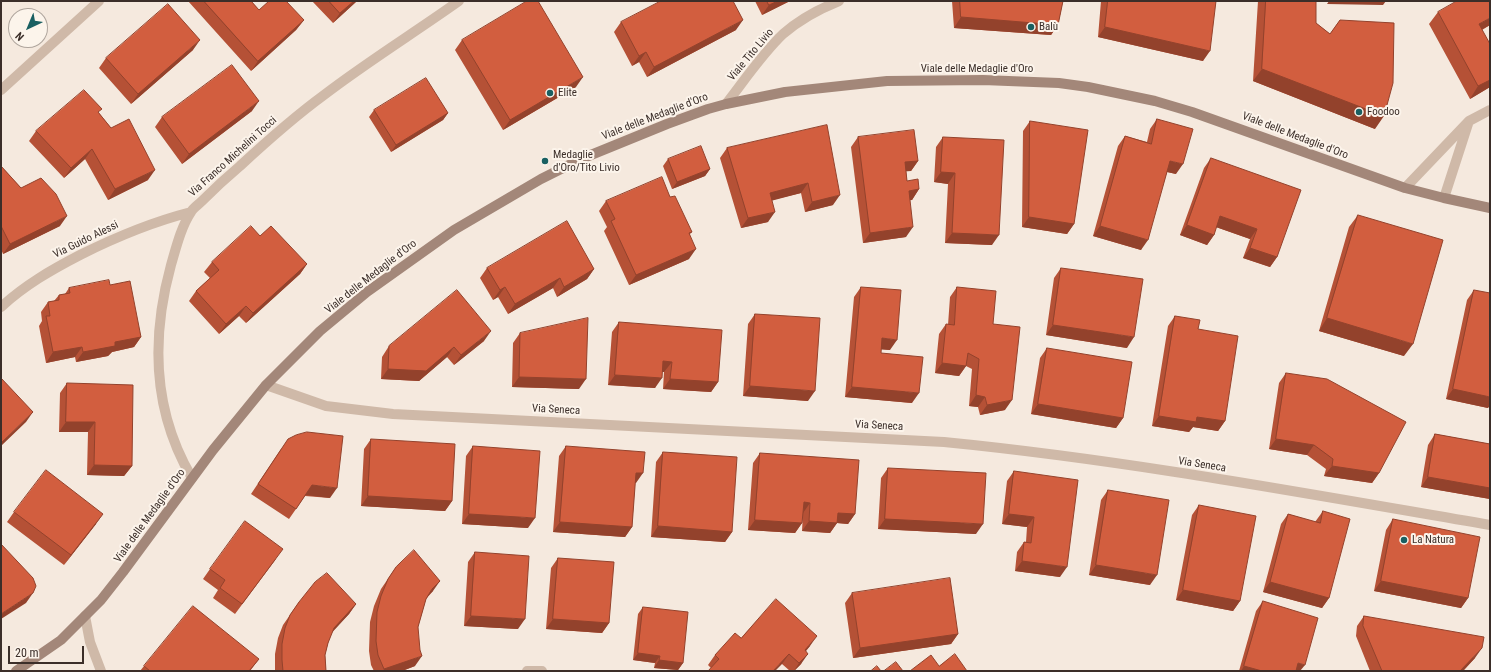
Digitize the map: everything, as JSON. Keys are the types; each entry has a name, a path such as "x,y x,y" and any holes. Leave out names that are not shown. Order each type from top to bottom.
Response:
{"main road":[{"name":"Viale delle Medaglie d'Oro","path":"16,671 60,640 101,600 240,415 266,385 320,331 367,292 467,222 541,179 581,159 666,124 726,104 785,92 887,81 983,80 1059,83 1088,87 1155,101 1192,112 1405,188 1490,208"}],"street":[{"path":"1,90 99,1"},
{"name":"Via Franco Michelini Tocci","path":"192,478 176,445 168,422 163,404 158,356 159,325 167,279 176,247 191,212 212,191 279,131 318,100 459,1"},
{"name":"Viale Tito Livio","path":"726,104 772,46 784,34 819,10 839,1"},
{"path":"1405,188 1469,121 1490,110"},
{"path":"1444,198 1469,121"},
{"name":"Via Guido Alessi","path":"1,307 36,279 85,253 145,225 191,212"},
{"name":"Via Seneca","path":"266,385 326,406 393,414 944,442 1049,453 1490,526"},
{"path":"85,616 90,642 101,671"},
{"path":"527,671 542,671"}],"building":[{"path":"204,1 251,1 259,10 269,1 286,1 304,20 258,61"},
{"path":"329,1 354,1 340,13"},
{"path":"527,1 538,1 583,77 510,120 462,40"},
{"path":"661,1 733,1 743,20 654,67 646,52 639,56 621,22"},
{"path":"767,1 778,1 769,5"},
{"path":"960,1 1063,1 1058,25 961,17"},
{"path":"1108,1 1216,1 1210,51 1105,27"},
{"path":"1266,1 1316,1 1316,23 1330,34 1340,20 1394,23 1393,83 1384,116 1262,69"},
{"path":"1457,1 1490,1 1490,18 1479,24 1490,44 1490,80 1478,86 1438,12"},
{"path":"168,4 200,40 138,94 106,58"},
{"path":"232,65 259,101 189,154 162,117"},
{"path":"426,78 448,113 396,145 374,110"},
{"path":"84,90 102,109 98,112 111,128 129,119 155,170 115,189 92,149 71,168 36,131"},
{"path":"1157,119 1193,129 1183,164 1170,161 1148,240 1100,226 1125,136 1151,144"},
{"path":"1030,121 1088,130 1074,224 1029,217"},
{"path":"827,125 840,195 812,202 808,183 770,193 775,212 748,218 727,148"},
{"path":"914,130 918,161 905,162 907,181 918,179 919,189 909,191 913,227 870,233 858,137"},
{"path":"943,137 1004,140 999,235 952,233 955,173 941,172"},
{"path":"701,146 710,169 677,182 668,159"},
{"path":"1211,158 1301,190 1277,257 1250,248 1257,229 1220,216 1214,235 1187,225"},
{"path":"1,166 21,188 41,178 56,194 67,216 10,244 1,226"},
{"path":"662,177 670,197 675,196 692,232 689,233 696,249 636,275 611,221 615,219 606,201"},
{"path":"1358,215 1443,240 1413,344 1327,318"},
{"path":"567,221 594,269 564,287 560,278 515,304 505,287 500,290 487,268"},
{"path":"251,226 260,236 271,226 307,264 253,313 246,306 226,324 196,291 219,270 212,262"},
{"path":"1061,268 1143,279 1134,337 1053,325"},
{"path":"109,280 110,285 130,281 141,337 115,342 115,346 83,352 82,347 53,352 46,316 50,316 48,302 59,300 59,295 70,293 69,288"},
{"path":"861,287 901,290 897,340 882,338 881,353 923,357 919,393 852,387"},
{"path":"957,287 996,291 993,324 1020,327 1012,400 987,405 985,397 976,395 979,359 968,353 966,366 942,363 946,324 954,325"},
{"path":"457,290 491,331 461,355 454,347 426,371 388,369 389,346"},
{"path":"1474,290 1490,293 1490,397 1453,389"},
{"path":"755,314 820,318 815,391 750,386"},
{"path":"1175,316 1200,320 1198,329 1238,336 1225,421 1197,417 1196,422 1159,416"},
{"path":"588,318 586,379 519,377 520,333"},
{"path":"619,322 722,330 718,382 670,379 672,362 663,361 662,378 615,375"},
{"path":"1047,348 1132,362 1123,418 1038,404"},
{"path":"1286,373 1327,379 1406,422 1379,473 1332,466 1333,459 1314,445 1276,439"},
{"path":"1,378 33,412 1,443"},
{"path":"67,383 133,385 132,466 94,465 95,422 66,422"},
{"path":"307,432 343,436 337,488 312,485 296,509 258,484 288,439"},
{"path":"1435,434 1490,444 1490,488 1428,477"},
{"path":"371,439 455,444 452,501 368,496"},
{"path":"473,446 540,451 535,518 469,514"},
{"path":"566,446 645,452 643,473 636,473 632,527 560,522"},
{"path":"663,452 737,457 732,532 658,526"},
{"path":"760,453 859,460 855,514 838,513 837,523 809,521 810,503 804,502 802,523 755,520"},
{"path":"888,468 986,473 983,524 885,519"},
{"path":"46,470 103,514 71,555 14,512"},
{"path":"1014,471 1078,480 1067,567 1022,561 1024,542 1031,543 1034,517 1009,514"},
{"path":"1108,490 1169,500 1157,575 1096,565"},
{"path":"1199,505 1256,516 1240,601 1183,590"},
{"path":"1323,511 1350,519 1329,598 1270,582 1288,514 1320,523"},
{"path":"1393,519 1480,537 1468,598 1381,581"},
{"path":"245,521 283,549 242,604 220,588 225,580 210,569"},
{"path":"1,544 33,578 36,586 33,593 1,614"},
{"path":"414,550 440,581 432,589 426,599 418,627 422,656 384,669 378,655 376,641 377,612 381,596 388,579 396,567"},
{"path":"475,552 529,556 525,619 471,616"},
{"path":"558,558 614,562 609,623 553,619"},
{"path":"327,573 356,604 334,628 325,655 326,671 283,671 282,644 285,628 290,615 315,582"},
{"path":"950,578 958,634 860,648 852,593"},
{"path":"776,599 817,636 805,650 808,654 799,663 789,654 773,671 708,671 719,659 715,655 735,633 741,638"},
{"path":"1263,601 1318,618 1305,665 1298,663 1296,671 1262,671 1244,666"},
{"path":"193,606 259,659 249,671 150,671 144,666"},
{"path":"643,607 688,612 683,663 659,660 660,656 638,653"},
{"path":"1364,616 1484,637 1482,648 1460,671 1382,671 1363,626"},
{"path":"955,654 967,671 910,671 931,655 939,666"},
{"path":"896,662 903,671 884,671"},
{"path":"877,666 881,671 871,671"}],"place":[{"name":"Balù","path":"1031,27"},
{"name":"Elite","path":"550,93"},
{"name":"Foodoo","path":"1359,112"},
{"name":"Medaglie d'Oro/Tito Livio","path":"545,161"},
{"name":"La Natura","path":"1404,540"}]}
